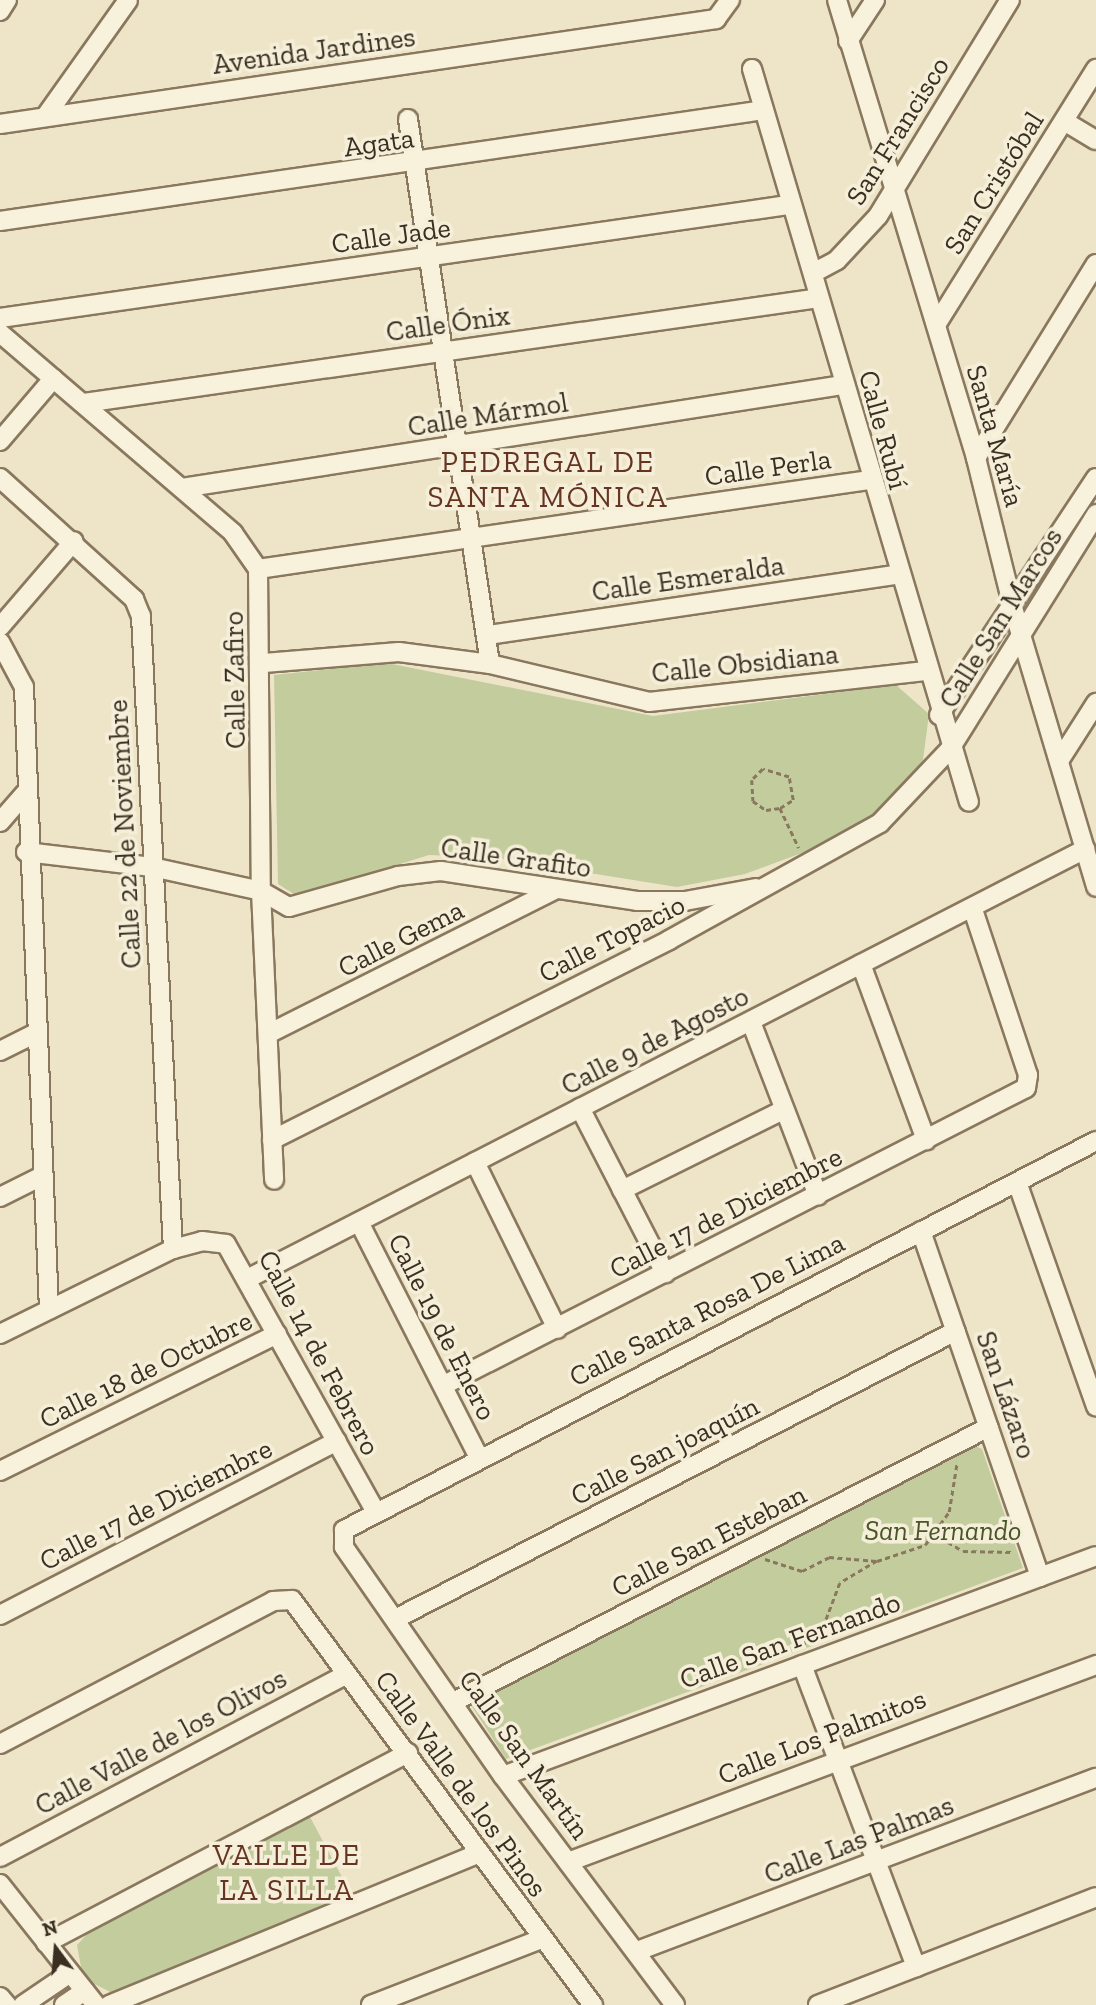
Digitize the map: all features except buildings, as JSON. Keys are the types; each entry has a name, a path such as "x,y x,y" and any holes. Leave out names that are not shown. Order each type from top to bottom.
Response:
{"street":[{"path":"0,11 7,0"},
{"path":"45,117 131,0"},
{"name":"Santa María","path":"836,0 976,458 1013,607 1096,887"},
{"path":"848,41 876,0"},
{"name":"San Francisco","path":"813,273 859,241 1010,0"},
{"name":"Avenida Jardines","path":"0,124 716,19 729,4"},
{"name":"Calle Rubí","path":"752,69 788,205 813,273 869,480 925,671 969,802"},
{"name":"San Cristóbal","path":"936,325 1096,69"},
{"name":"Agata","path":"0,221 416,164 764,110"},
{"path":"408,119 447,350 490,664"},
{"path":"1064,121 1096,140"},
{"name":"Calle Jade","path":"0,318 788,205"},
{"path":"976,458 1096,264"},
{"name":"Calle Ónix","path":"84,403 820,299"},
{"path":"0,333 233,533 258,569"},
{"path":"0,441 53,379"},
{"name":"Calle Mármol","path":"182,488 461,447 843,385"},
{"name":"Calle 22 de Noviembre","path":"0,478 74,541 134,599 141,616 173,1249"},
{"name":"Calle San Marcos","path":"939,715 1096,478"},
{"name":"Calle Perla","path":"258,569 869,480"},
{"name":"Calle San Marcos","path":"950,749 1024,637 1096,514"},
{"path":"0,627 74,541"},
{"name":"Calle Zafiro","path":"258,569 264,663 261,891 270,1034 274,1180"},
{"name":"Calle Esmeralda","path":"488,635 897,575"},
{"path":"0,642 24,687 26,852 49,1310"},
{"name":"Calle Obsidiana","path":"264,663 372,652 490,664 649,702 925,671"},
{"path":"1059,761 1096,704"},
{"name":"Calle Topacio","path":"272,1140 811,865 880,823 950,749"},
{"path":"0,822 25,793"},
{"name":"Calle 9 de Agosto","path":"249,1278 861,964 973,910 1085,849"},
{"name":"Calle Grafito","path":"26,852 152,867 261,891 297,907 376,881 441,871 556,890 685,901 773,884"},
{"name":"Calle Gema","path":"270,1034 556,890"},
{"name":"Calle 17 de Diciembre","path":"444,1385 818,1196 1028,1083 973,910"},
{"path":"861,964 926,1140"},
{"path":"751,1022 818,1196"},
{"path":"0,1051 36,1033"},
{"path":"580,1108 665,1273"},
{"path":"622,1190 783,1110"},
{"name":"Calle Santa Rosa De Lima","path":"344,1530 478,1456 1096,1141"},
{"path":"475,1162 557,1328"},
{"path":"0,1196 42,1176"},
{"path":"1017,1182 1096,1406"},
{"name":"Calle 19 de Enero","path":"359,1222 478,1456"},
{"name":"San Lázaro","path":"920,1231 957,1331 1040,1577"},
{"name":"Calle 14 de Febrero","path":"173,1249 202,1241 226,1244 249,1278 375,1511"},
{"path":"0,1335 173,1249"},
{"name":"Calle San joaquín","path":"397,1618 957,1331"},
{"name":"Calle 18 de Octubre","path":"0,1471 277,1334"},
{"name":"Calle San Esteban","path":"453,1702 989,1427"},
{"name":"Calle 17 de Diciembre","path":"0,1615 337,1441"},
{"name":"Calle San Martín","path":"344,1530 344,1547 397,1618 503,1776 568,1862 640,1950 676,2005"},
{"name":"Calle San Fernando","path":"503,1776 1096,1556"},
{"name":"Calle Valle de los Pinos","path":"0,1744 285,1598 300,1605 347,1674 408,1753 541,1939 593,2005"},
{"path":"802,1665 916,1967"},
{"name":"Calle Los Palmitos","path":"568,1862 837,1759 1096,1665"},
{"name":"Calle Valle de los Olivos","path":"0,1857 347,1674"},
{"path":"46,1942 408,1753"},
{"name":"Calle Las Palmas","path":"640,1950 1096,1778"},
{"path":"109,2005 480,1853"},
{"path":"0,1884 90,1998 64,2005"},
{"path":"818,2005 1096,1897"},
{"path":"371,2005 541,1939"},
{"path":"23,2005 70,1973"},
{"path":"0,1997 7,2005"}],"path":[{"path":"763,769 789,777 793,800 780,808 766,810 753,801 752,780 763,769"},
{"path":"780,808 811,865"},
{"path":"802,1665 804,1641 823,1628 840,1583 877,1561 925,1545 942,1523 958,1480 954,1445"},
{"path":"942,1523 948,1542 963,1550 1032,1555"},
{"path":"750,1550 779,1568 802,1571 829,1557 877,1561"}],"green space":[{"path":"387,663 653,716 896,685 929,714 923,760 900,792 845,837 745,874 677,887 496,858 429,855 297,896 278,884 274,675"},
{"name":"San Fernando","path":"973,1445 982,1449 1023,1568 506,1759 471,1705"},
{"path":"310,1817 351,1894 114,1994 83,1978 77,1945 90,1931"}],"district":[{"name":"PEDREGAL DE SANTA MÓNICA","path":"548,479"},
{"name":"VALLE DE LA SILLA","path":"287,1872"}]}
